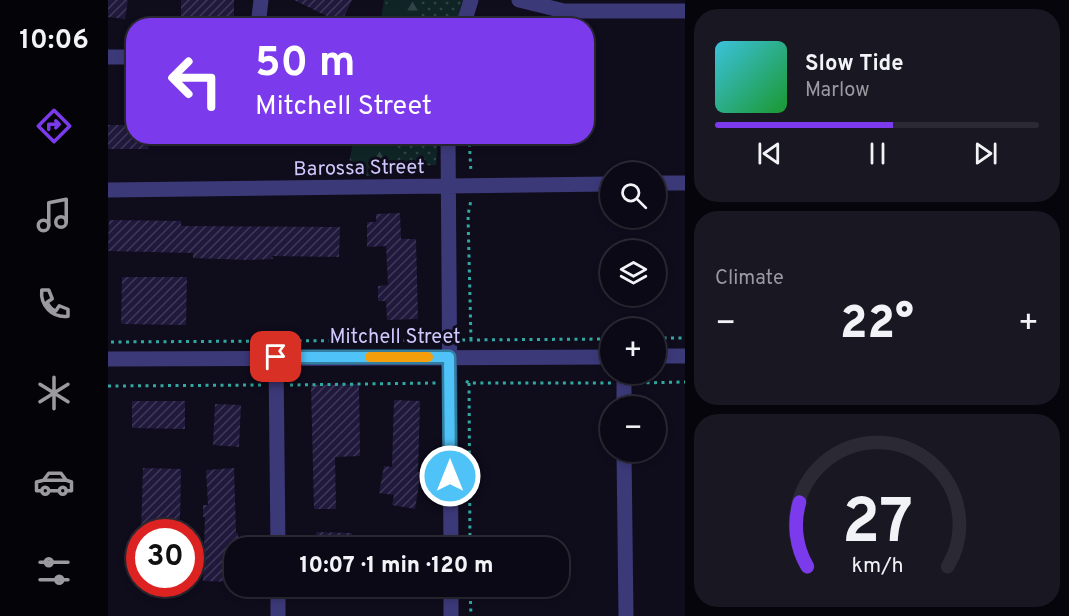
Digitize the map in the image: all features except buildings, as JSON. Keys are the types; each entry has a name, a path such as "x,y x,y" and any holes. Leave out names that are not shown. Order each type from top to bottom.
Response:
{"street":[{"path":"259,18 261,0"},
{"path":"465,18 471,0"},
{"path":"519,0 564,11 685,10"},
{"path":"108,57 126,57"},
{"path":"448,144 451,537"},
{"path":"666,183 685,183"},
{"name":"Barossa Street","path":"108,190 600,184"},
{"path":"666,356 685,356"},
{"path":"276,357 278,537"},
{"name":"Mitchell Street","path":"108,359 600,357"},
{"path":"624,462 626,616"},
{"path":"278,597 278,616"},
{"path":"451,597 451,616"}],"path":[{"path":"469,144 471,178"},
{"path":"467,343 471,339 468,215 471,198"},
{"path":"666,338 685,338"},
{"path":"460,340 600,339"},
{"path":"108,342 436,340"},
{"path":"470,537 467,382 600,380"},
{"path":"666,381 685,382"},
{"path":"470,597 471,616"}],"green space":[{"path":"384,0 463,0 457,18 381,18"},
{"path":"388,0 423,0 415,16 384,18"},
{"path":"353,144 393,144 397,153 393,171 369,176 360,174 349,163"},
{"path":"362,144 438,144 436,165 358,168"}],"slow traffic":[{"path":"370,357 428,357"}],"route":[{"path":"276,357 449,357 450,476"}]}
